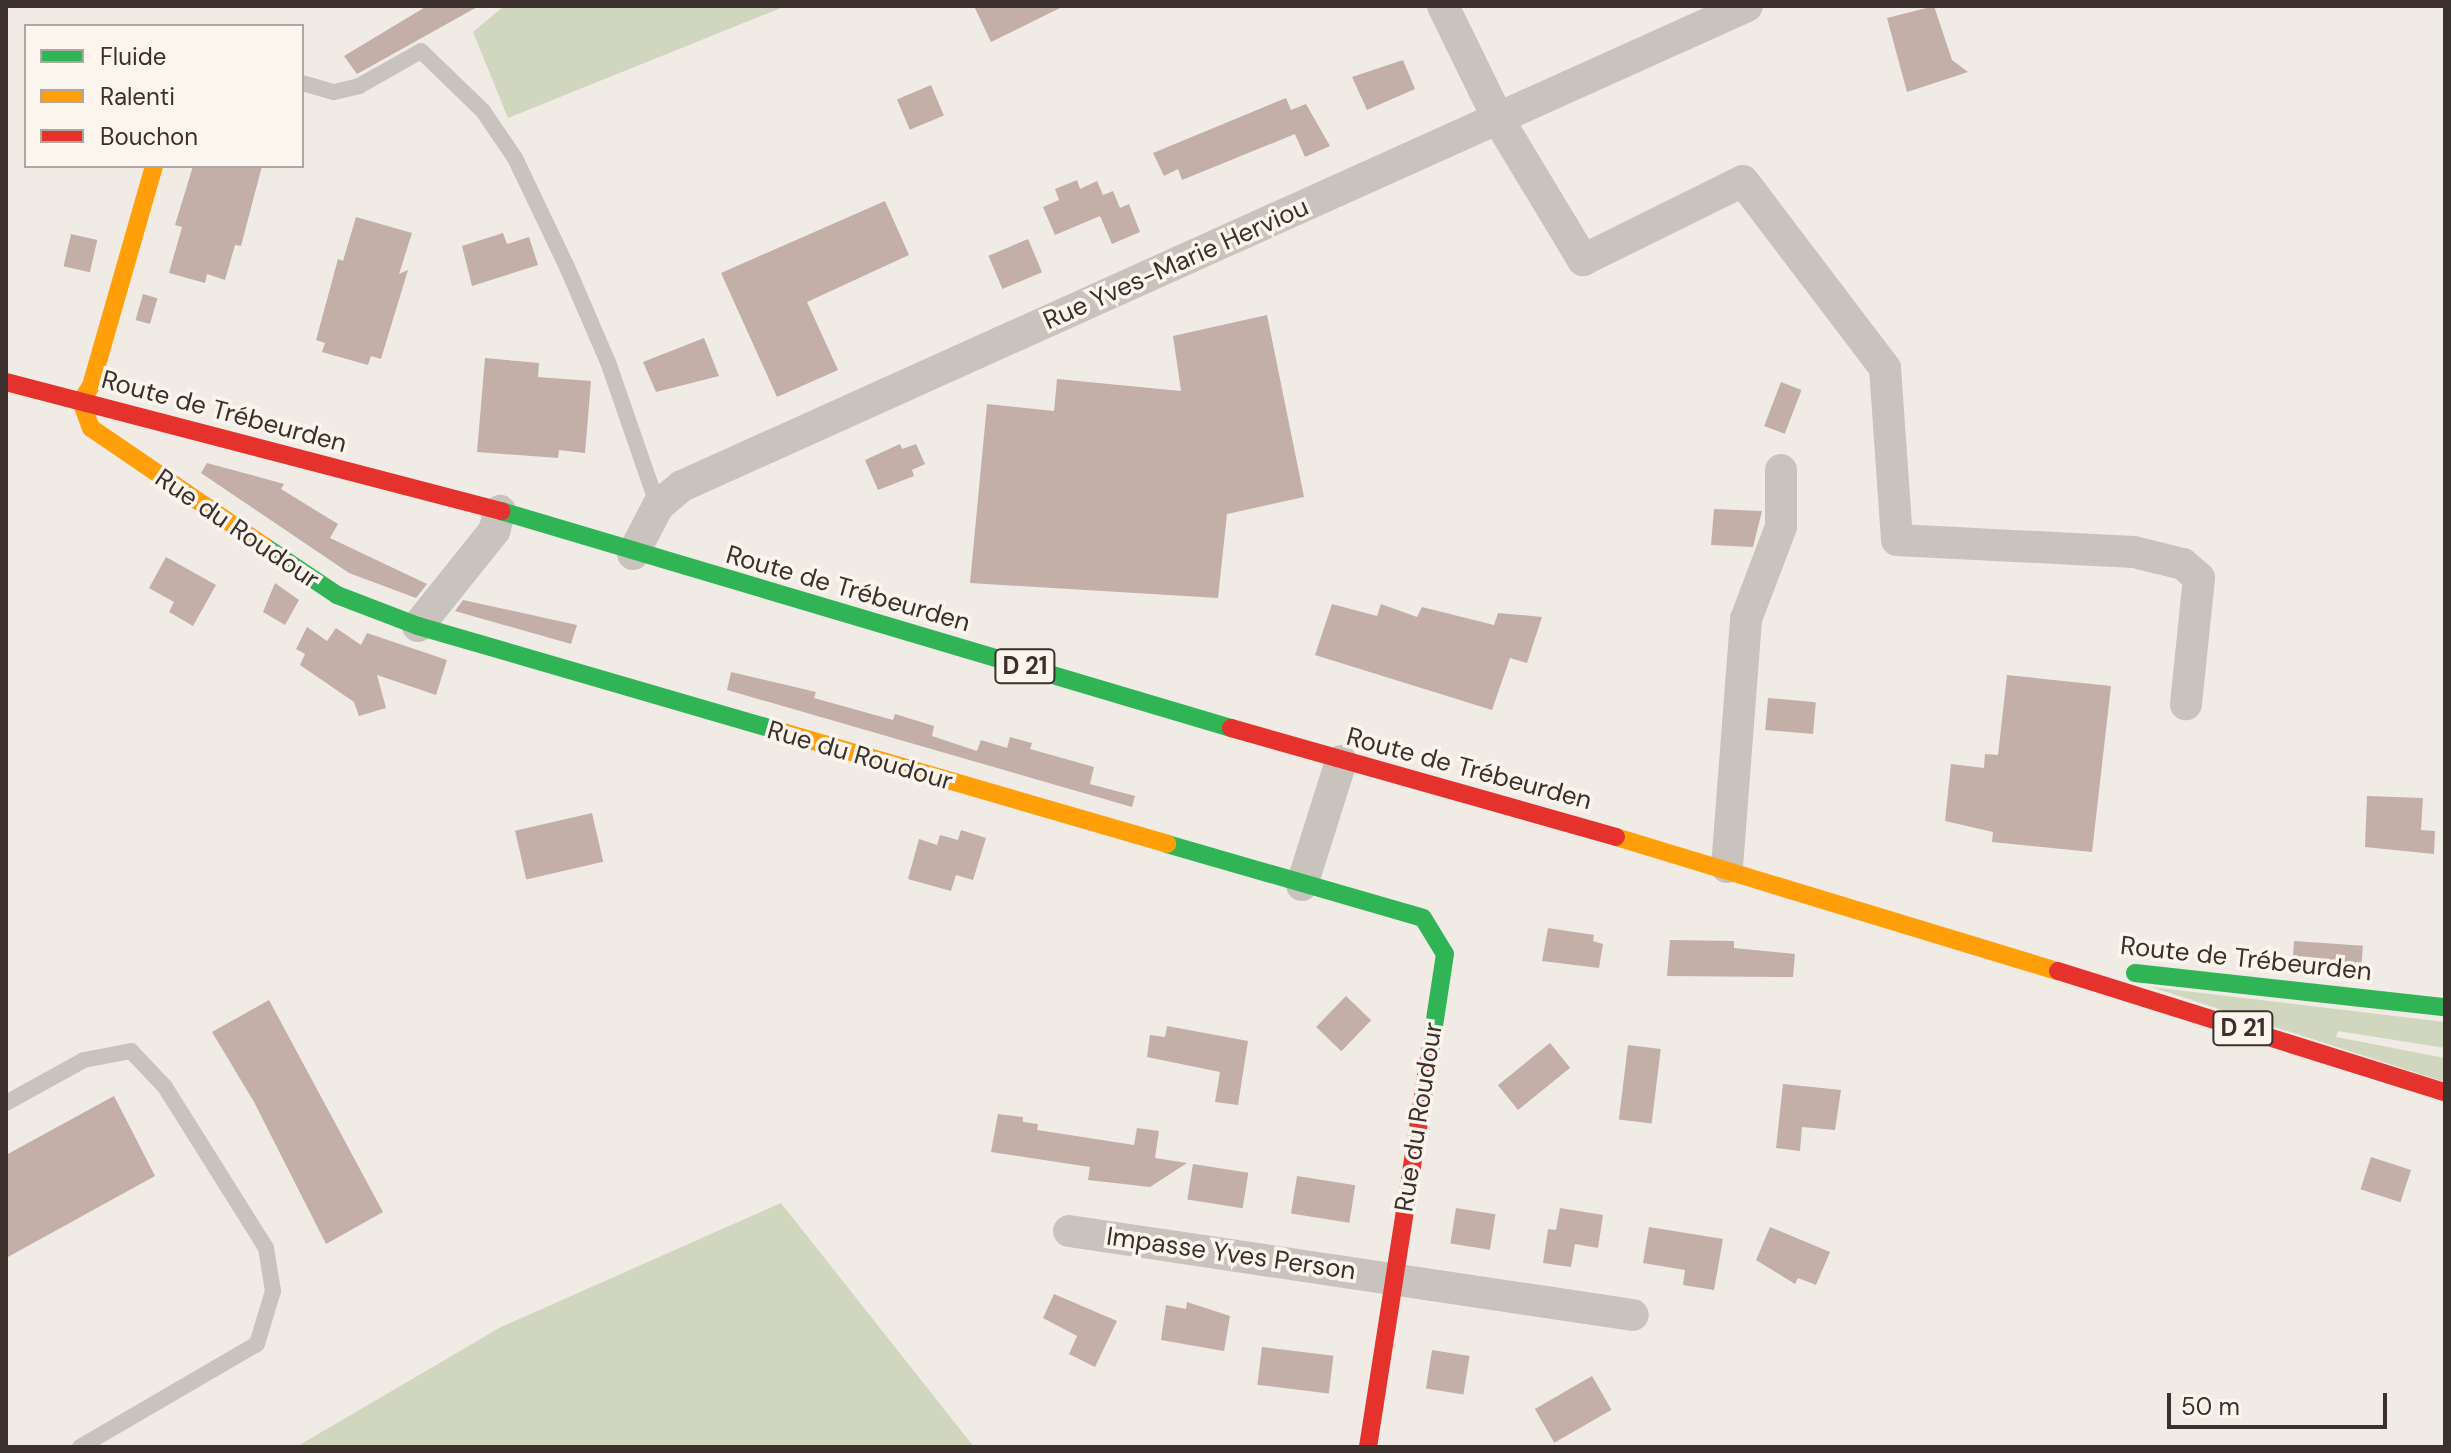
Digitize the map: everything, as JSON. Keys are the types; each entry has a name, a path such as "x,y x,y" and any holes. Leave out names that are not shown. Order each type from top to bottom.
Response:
{"main road":[{"path":"81,401 91,386 153,168"},
{"name":"Route de Trébeurden","path":"6,382 500,511 633,554 1341,761 1727,867 2445,1092"},
{"name":"Rue du Roudour","path":"81,401 91,428 166,483 337,595 418,626 1423,918 1445,954 1368,1447"},
{"name":"Route de Trébeurden","path":"2041,963 2445,1007"}],"street":[{"path":"1443,6 1498,119 1583,260 1743,181 1885,368 1897,540 2134,552 2183,564 2199,578 2186,704"},
{"name":"Rue Yves-Marie Herviou","path":"633,554 658,506 682,486 1747,6"},
{"path":"1727,867 1746,619 1781,527 1781,470"},
{"path":"418,626 494,531 500,511"},
{"path":"1302,885 1341,761"},
{"name":"Impasse Yves Person","path":"1069,1231 1393,1276 1633,1315"}],"lane":[{"path":"304,84 334,92 359,86 421,51 483,111 515,158 567,267 608,362 658,506"},
{"path":"6,1103 84,1060 131,1051 165,1087 266,1248 273,1291 257,1344 80,1447"}],"green space":[{"path":"504,6 786,6 508,118 473,32"},
{"path":"2151,987 2445,1022 2445,1048 2338,1031 2336,1037 2445,1058 2445,1082"},
{"path":"781,1203 974,1447 296,1447 501,1327"}],"building":[{"path":"427,6 479,6 357,74 344,56"},
{"path":"974,6 1064,6 991,42"},
{"path":"1934,6 1952,60 1968,72 1907,92 1887,18"},
{"path":"1403,60 1415,89 1367,110 1352,77"},
{"path":"931,85 944,115 910,130 897,99"},
{"path":"1286,98 1291,110 1306,104 1330,146 1305,157 1295,134 1182,180 1178,169 1164,176 1153,153"},
{"path":"192,168 261,168 241,246 235,245 225,280 207,274 205,283 169,273 182,227 175,225"},
{"path":"1077,180 1080,189 1097,181 1103,195 1113,191 1120,208 1129,204 1140,232 1112,244 1100,216 1055,235 1043,207 1059,200 1055,189"},
{"path":"885,201 909,255 807,302 838,370 777,397 721,273"},
{"path":"356,217 412,233 399,274 408,270 381,359 371,356 368,365 322,352 325,343 316,340 338,259 343,261"},
{"path":"503,233 507,244 529,237 538,265 472,286 462,246"},
{"path":"71,234 97,240 90,272 64,266"},
{"path":"1028,239 1042,272 1002,289 988,256"},
{"path":"143,294 157,298 150,324 136,320"},
{"path":"1267,315 1304,497 1227,514 1218,598 970,583 987,404 1054,411 1057,379 1181,391 1173,336"},
{"path":"704,338 719,376 656,392 643,362"},
{"path":"485,358 539,363 538,377 591,381 585,453 559,450 558,458 477,452"},
{"path":"1781,382 1802,390 1785,434 1764,426"},
{"path":"900,444 902,449 916,444 925,464 912,470 914,476 878,490 865,460"},
{"path":"207,463 284,484 281,489 338,524 330,538 427,584 416,598 349,573 201,473"},
{"path":"1714,509 1762,511 1753,547 1711,545"},
{"path":"166,557 216,585 193,626 169,612 174,602 149,588"},
{"path":"275,583 299,600 285,625 263,612"},
{"path":"463,600 577,625 571,644 455,611"},
{"path":"1332,604 1377,616 1381,604 1417,617 1422,607 1494,625 1498,613 1542,617 1527,663 1510,658 1492,710 1315,655"},
{"path":"307,627 327,641 336,628 361,645 367,633 447,660 436,695 377,675 386,708 359,716 354,702 300,665 305,654 296,649"},
{"path":"731,672 816,692 814,698 893,720 895,714 934,726 932,736 977,751 981,740 1007,748 1010,737 1032,743 1030,749 1094,767 1090,784 1135,796 1132,807 727,690"},
{"path":"2007,675 2111,686 2092,852 1992,842 1993,832 1945,821 1951,764 1984,768 1985,754 1998,755"},
{"path":"1768,698 1816,702 1813,734 1765,730"},
{"path":"2367,796 2423,798 2421,830 2435,831 2434,854 2365,847"},
{"path":"592,813 603,862 526,879 515,831"},
{"path":"961,830 986,838 973,880 956,875 951,891 908,879 919,839 937,845 940,835 958,840"},
{"path":"1548,928 1594,935 1593,941 1603,944 1599,968 1542,961"},
{"path":"1670,940 1734,941 1734,948 1795,954 1793,977 1667,976"},
{"path":"2294,941 2363,946 2361,970 2292,965"},
{"path":"1346,996 1371,1020 1341,1051 1316,1027"},
{"path":"269,1000 383,1212 326,1244 254,1102 212,1032"},
{"path":"1167,1026 1248,1041 1238,1105 1215,1102 1220,1072 1147,1057 1150,1035 1165,1037"},
{"path":"1550,1043 1570,1068 1518,1110 1498,1085"},
{"path":"1628,1045 1661,1049 1652,1123 1619,1119"},
{"path":"1783,1084 1841,1090 1835,1130 1802,1127 1800,1151 1776,1148"},
{"path":"114,1096 155,1176 6,1258 6,1155"},
{"path":"998,1114 1023,1117 1023,1122 1038,1124 1037,1130 1134,1145 1137,1128 1159,1131 1155,1158 1187,1163 1150,1187 1088,1180 1090,1167 991,1152"},
{"path":"2371,1157 2411,1170 2400,1202 2360,1189"},
{"path":"1193,1164 1248,1173 1243,1208 1187,1200"},
{"path":"1297,1176 1355,1185 1349,1223 1291,1214"},
{"path":"1456,1208 1496,1214 1490,1250 1450,1244"},
{"path":"1560,1208 1603,1215 1598,1248 1575,1244 1571,1267 1543,1263 1548,1229 1556,1230"},
{"path":"1649,1227 1723,1239 1714,1290 1683,1285 1685,1270 1643,1263"},
{"path":"1770,1227 1830,1252 1816,1285 1798,1278 1795,1284 1756,1260"},
{"path":"1054,1294 1117,1321 1095,1367 1069,1354 1077,1336 1043,1318"},
{"path":"1187,1302 1230,1316 1224,1351 1161,1340 1166,1305 1186,1309"},
{"path":"1262,1347 1333,1356 1329,1393 1257,1385"},
{"path":"1432,1350 1470,1356 1463,1394 1426,1389"},
{"path":"1592,1376 1612,1410 1554,1443 1535,1409"}],"traffic: fast":[{"path":"501,511 1231,728"},
{"path":"264,546 337,595 418,626 786,733"},
{"path":"1167,844 1423,918 1445,954 1429,1058"},
{"path":"2135,973 2445,1007"}],"traffic: slow":[{"path":"153,168 91,386 81,401 91,428 264,546"},
{"path":"786,733 1167,844"},
{"path":"1616,837 2058,971"}],"traffic: jam":[{"path":"6,382 501,511"},
{"path":"1231,728 1616,837"},
{"path":"2058,971 2445,1092"},
{"path":"1368,1447 1429,1058"}]}
